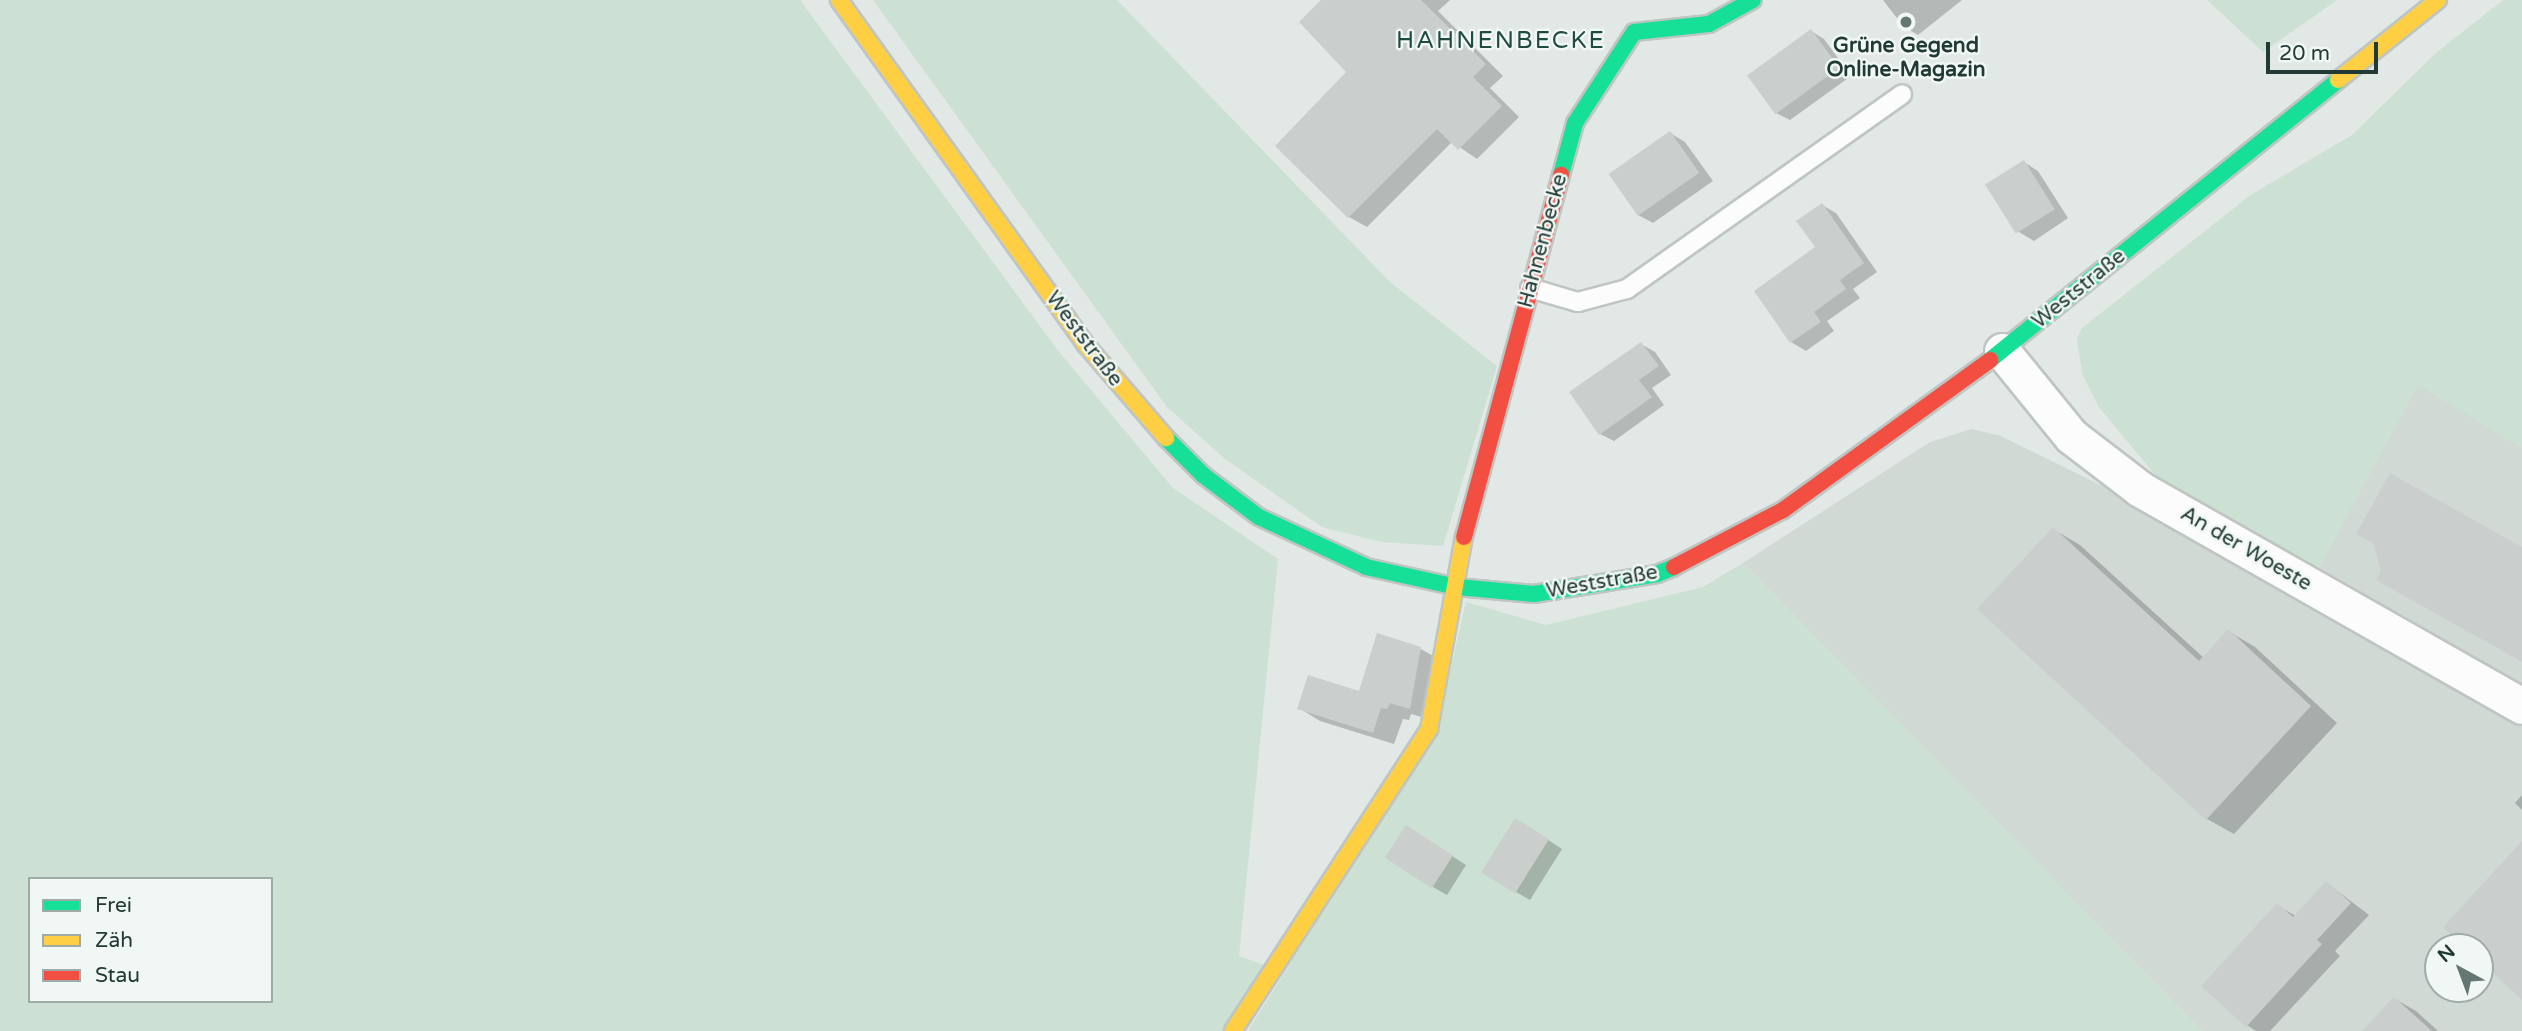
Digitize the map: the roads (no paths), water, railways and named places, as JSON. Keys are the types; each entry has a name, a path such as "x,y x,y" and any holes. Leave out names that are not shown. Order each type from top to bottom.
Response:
{"main road":[{"name":"Weststraße","path":"839,0 1086,345 1149,422 1203,475 1259,517 1312,544 1366,566 1457,587 1534,594 1597,586 1657,574 1703,555 1783,510 2002,351 2438,0"},
{"name":"Hahnenbecke","path":"1233,1031 1430,729 1457,587 1460,554 1574,123 1634,32 1709,24 1753,0"}],"street":[{"name":"An der Woeste","path":"2002,351 2071,436 2140,489 2522,706"}],"lane":[{"path":"1530,288 1554,299 1578,302 1627,289 1902,94"}],"place":[{"name":"Grüne Gegend Online-Magazin","path":"1906,22"}],"district":[{"name":"HAHNENBECKE","path":"1501,41"}]}
